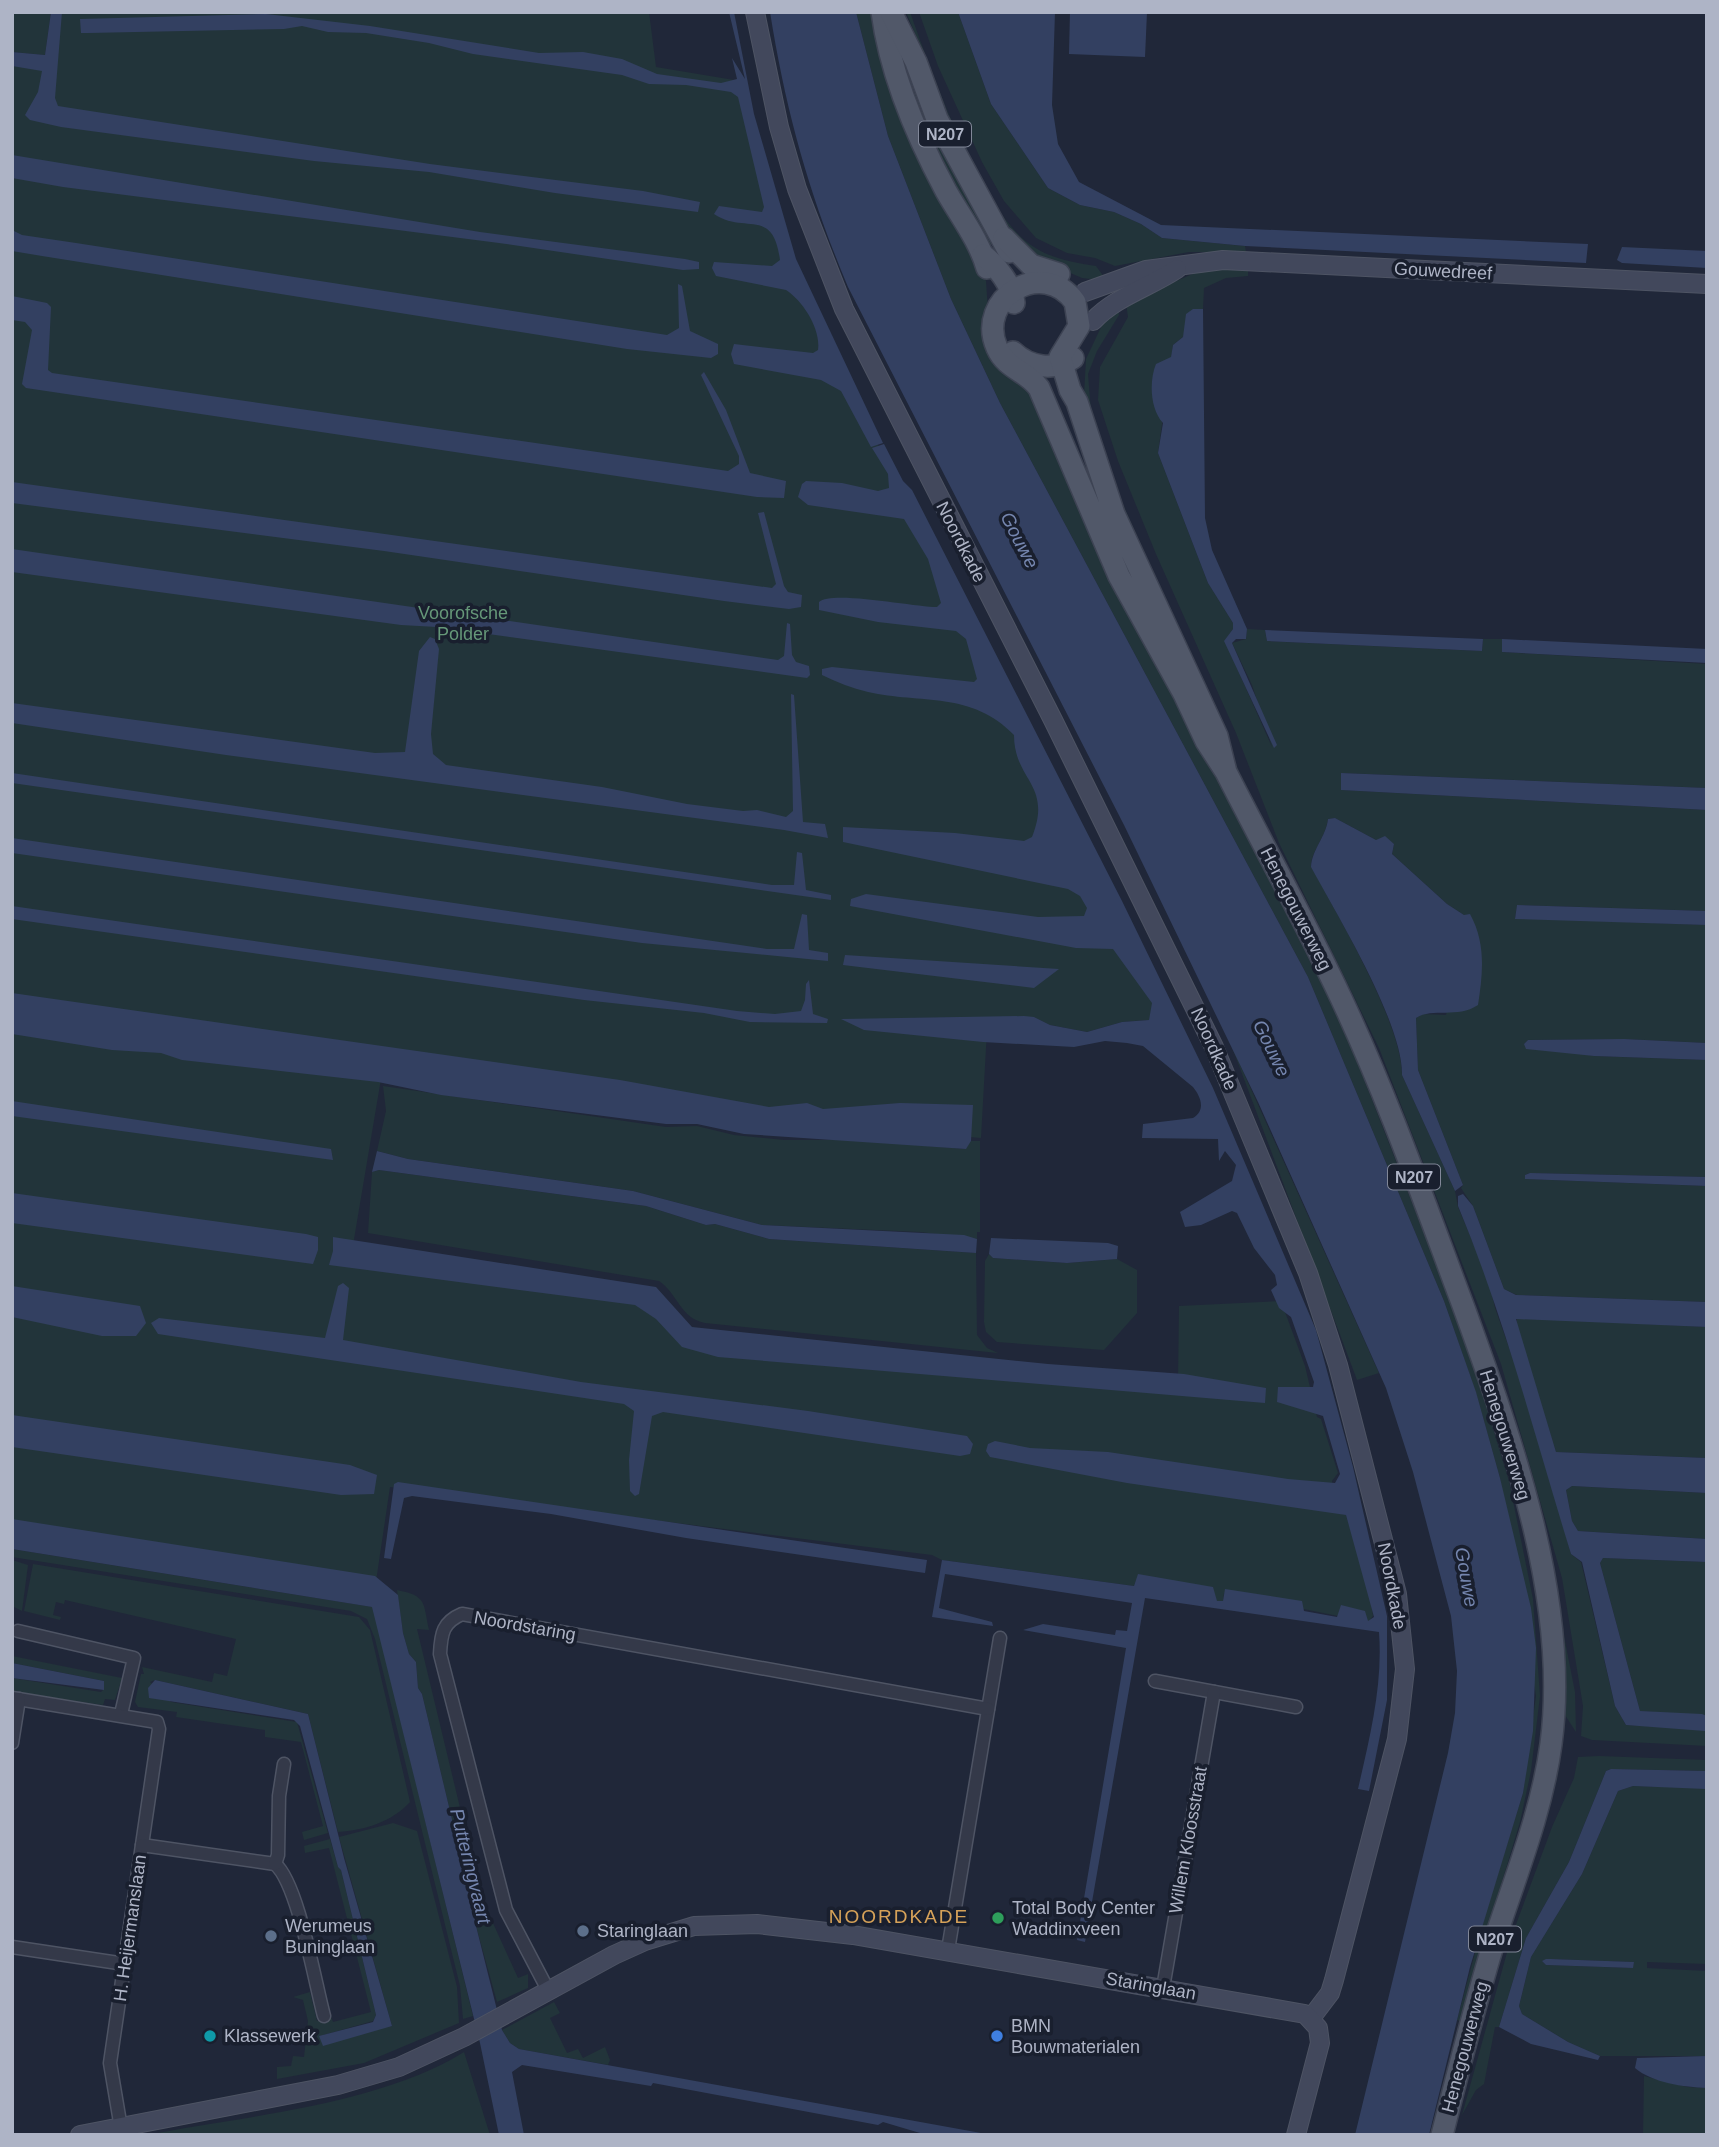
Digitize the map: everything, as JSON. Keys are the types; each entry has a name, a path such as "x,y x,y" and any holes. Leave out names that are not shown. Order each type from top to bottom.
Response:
{"main road":[{"name":"N207","path":"882,12 904,95 919,131 945,188 983,255 994,264 1005,296 1014,304 1007,316 1006,338 1018,356 1033,371"},
{"name":"N207","path":"891,12 960,166 1004,238 1018,269 1035,282 1054,285 1077,294"},
{"name":"N207","path":"1004,238 1031,265 1072,279 1077,294"},
{"path":"1005,296 1035,282"},
{"path":"1033,371 1069,360 1088,340 1093,321 1077,294"},
{"path":"1069,360 1061,351 1072,341 1079,326 1077,294"},
{"name":"Henegouwerweg","path":"1069,360 1077,402 1114,514 1217,736 1226,772"},
{"name":"Henegouwerweg","path":"1033,371 1051,386 1057,424 1082,494 1119,576 1185,694 1206,741 1226,772 1342,1000 1401,1143 1482,1358 1535,1538 1548,1603 1553,1708 1551,1744 1540,1800 1478,1994 1443,2135"}],"street":[{"name":"Noordkade","path":"755,12 779,127 797,189 844,309 1071,757 1214,1047 1303,1260 1338,1365 1397,1594 1405,1669 1397,1739 1334,1980 1330,1993 1311,2018"},
{"name":"Gouwedreef","path":"1077,294 1146,270 1180,267 1203,261 1235,260 1707,284"},
{"name":"Gouwedreef","path":"1093,321 1121,300 1180,267"},
{"name":"Noordstaring","path":"548,1990 506,1910 440,1654 443,1628 450,1620 462,1615 988,1709"},
{"path":"12,1743 16,1698 121,1714 134,1658 18,1631"},
{"path":"948,1950 1000,1638"},
{"path":"1155,1681 1296,1707"},
{"name":"Willem Kloosstraat","path":"1163,1988 1214,1692"},
{"name":"H. Heijermanslaan","path":"121,1714 157,1722 159,1729 110,2063 121,2131"},
{"path":"275,1864 278,1856 279,1796 284,1764"},
{"path":"142,1845 275,1864 281,1869 292,1892 324,2016"},
{"name":"Staringlaan","path":"80,2135 121,2131 338,2085 399,2067 473,2032 645,1941 694,1926 726,1923 811,1929 1163,1988 1296,2012 1311,2018"},
{"path":"12,1947 125,1964"},
{"path":"1296,2135 1320,2043 1318,2028 1311,2018"}],"green space":[{"path":"12,12 51,12 45,55 12,52"},
{"name":"Voorofsche Polder","path":"57,12 649,12 656,67 746,82 760,166 834,361 952,586 1153,1003 1149,1020 1122,1022 1087,1032 1050,1025 1034,1017 908,1018 987,1030 981,1138 691,1112 383,1067 351,1257 639,1298 698,1340 1178,1382 1179,1306 1281,1301 1305,1366 1317,1417 1321,1419 1338,1473 1332,1481 1339,1513 1346,1515 1369,1589 1373,1616 1368,1622 1224,1593 1223,1601 1217,1601 1136,1581 1134,1586 942,1560 932,1555 390,1487 374,1595 12,1538 12,60 51,65"},
{"path":"856,12 874,12 986,281 988,311 1025,384 1038,401 1059,463 1108,579 1208,759 1341,1020 1466,1341 1509,1481 1533,1599 1540,1696 1531,1771 1520,1822 1460,2021 1457,2020 1486,1912 1523,1793 1536,1696 1500,1478 1476,1393 1444,1301 1308,977 1000,403 951,299 888,136"},
{"path":"888,12 994,242 988,246 961,199 907,87"},
{"path":"906,12 910,12 943,99 975,169 962,147"},
{"path":"919,12 958,12 991,104 1048,188 1080,205 1114,212 1141,224 1162,238 1245,246 1246,252 1189,252 1115,266 1095,258 1067,253 1036,238 1004,201 982,162 938,66"},
{"path":"997,206 1022,238 1030,244 1057,258 1096,266 1107,281 1082,278 1038,259 1015,237"},
{"path":"1248,269 1248,276 1226,278 1204,288 1203,309 1193,309 1183,337 1173,345 1158,453 1208,583 1233,623 1233,629 1225,641 1272,747 1252,685 1232,643 1246,639 1247,629 1265,630 1267,641 1482,651 1483,639 1502,639 1502,652 1707,664 1707,788 1341,773 1342,790 1707,810 1707,911 1517,905 1515,918 1707,925 1707,1043 1624,1039 1528,1040 1524,1044 1594,1056 1707,1060 1707,1177 1525,1175 1526,1179 1707,1186 1707,1302 1517,1295 1504,1289 1473,1206 1461,1188 1463,1185 1418,1070 1416,1018 1423,1014 1446,1015 1464,915 1447,904 1392,854 1394,844 1385,837 1376,840 1335,818 1328,819 1311,866 1380,999 1399,1053 1402,1075 1455,1191 1458,1207 1488,1278 1495,1308 1530,1407 1571,1554 1581,1562 1615,1706 1626,1725 1707,1729 1707,1746 1592,1740 1581,1736 1583,1706 1562,1578 1501,1364 1379,1048 1279,843 1236,733 1156,554 1118,461 1098,400 1100,367 1128,317 1126,303 1197,272"},
{"path":"1118,308 1119,315 1097,351 1088,374 1091,411 1121,500 1228,742 1250,802 1133,538 1084,395 1086,359 1102,325"},
{"path":"1232,1047 1379,1373 1357,1380"},
{"path":"383,1086 666,1127 697,1126 734,1135 784,1140 854,1140 965,1149 971,1141 980,1141 980,1232 977,1232 977,1239 920,1232 762,1225 633,1191 408,1159 377,1151 386,1111"},
{"path":"379,1170 646,1206 706,1225 715,1224 769,1239 976,1253 977,1335 987,1348 998,1353 705,1323 684,1311 659,1281 368,1233 372,1172"},
{"path":"989,1254 993,1258 1067,1263 1117,1259 1137,1270 1137,1313 1104,1350 997,1342 986,1332 984,1322 985,1261"},
{"path":"1517,1318 1707,1327 1707,1458 1556,1452 1517,1327"},
{"path":"1572,1486 1707,1493 1707,1539 1578,1531 1572,1521 1566,1490"},
{"path":"12,1549 373,1607 473,2016 463,2019 460,1986 375,1639 367,1619 351,1611 12,1557"},
{"path":"1603,1558 1707,1562 1707,1716 1640,1711 1600,1563"},
{"path":"12,1560 28,1565 22,1611 12,1606"},
{"path":"33,1564 359,1617 370,1630 410,1802 395,1815 377,1824 338,1832 308,1714 155,1680 150,1682 171,1702 297,1722 328,1833 304,1840 302,1832 323,1826 301,1742 265,1737 265,1730 176,1717 177,1712 138,1707 135,1702 141,1674 144,1674 142,1667 212,1682 214,1673 227,1676 236,1639 65,1600 64,1604 56,1602 53,1615 61,1617 60,1620 24,1611"},
{"path":"397,1590 419,1598 424,1607 429,1630 417,1629 482,1899 518,1978 528,1974 528,1988 497,2002 476,1926 471,1877 462,1861 422,1694 418,1688 416,1662 409,1654 403,1633"},
{"path":"1563,1631 1575,1692 1576,1732 1565,1715"},
{"path":"12,1656 122,1678 115,1700 105,1699 103,1705 12,1692 12,1678 101,1692 104,1689 104,1681 12,1663"},
{"path":"1578,1757 1707,1760 1707,1771 1606,1771 1569,1862 1526,1938 1499,2027 1495,2027 1484,2084 1476,2090 1462,2115 1511,1938 1552,1827 1574,1778"},
{"path":"1707,1779 1707,1964 1647,1962 1647,1968 1707,1971 1707,2056 1600,2056 1568,2042 1522,2014 1519,2006 1531,1957 1582,1874 1618,1791 1633,1786 1706,1788","holes":["1542,1961 1634,1962 1632,1968 1546,1965"]},
{"path":"393,1823 417,1831 457,1987 459,2023 364,2063 277,2079 277,2067 291,2066 293,2056 304,2057 308,2021 303,2000 293,1997 310,1992 317,2021 331,2017 333,2022 371,2012 329,1848 305,1853 304,1846 330,1839 341,1870 376,2015 373,2021 320,2036 392,2026 339,1837"},
{"path":"554,2002 560,2013 550,2018 567,2053 578,2049 583,2058 605,2047 610,2060 608,2065 519,2049 510,2043 502,2030"},
{"path":"464,2052 490,2135 146,2135 352,2097 430,2070"},
{"path":"1644,2076 1687,2087 1707,2088 1707,2135 1643,2135"}],"water":[{"path":"51,12 62,12 55,98 58,106 430,164 643,191 700,202 698,212 555,193 429,172 314,161 61,127 30,120 25,115 38,92 42,71 12,66 12,52 45,55"},
{"path":"729,12 734,12 754,114 796,259 883,443 871,447 841,391 821,380 734,364 731,354 734,344 813,353 818,350 818,342 810,316 786,290 716,276 712,268 714,262 772,266 780,260 776,243 764,227 725,220 714,214 719,206 762,212 764,207 738,97 731,92 686,85 649,84 622,75 473,54 429,43 366,33 328,32 302,26 284,29 81,33 80,19 266,14 370,26 539,53 583,52 622,59 657,74 721,83 737,79 732,58 745,79"},
{"name":"Gouwe","path":"770,12 856,12 888,136 951,299 1000,403 1308,977 1444,1301 1476,1392 1531,1608 1536,1648 1533,1731 1523,1793 1470,1967 1429,2135 1355,2135 1448,1753 1455,1713 1457,1671 1451,1616 1413,1472 1386,1388 1258,1102 1124,825 848,287 800,152 783,84"},
{"path":"958,12 1055,12 1052,105 1058,144 1079,182 1161,225 1588,244 1586,263 1245,246 1162,238 1141,224 1114,212 1080,205 1048,188 991,104"},
{"path":"1070,12 1147,12 1145,57 1069,54"},
{"path":"12,155 480,232 685,259 699,262 699,269 683,270 499,243 63,187 12,178"},
{"path":"12,230 22,235 667,335 679,328 678,284 682,286 690,331 718,344 718,354 711,358 627,349 12,251"},
{"path":"1622,247 1707,251 1707,268 1622,263 1617,260"},
{"path":"12,296 47,303 51,307 48,370 52,373 728,471 739,464 739,456 701,375 704,372 726,410 750,473 786,481 784,498 757,497 26,388 22,384 32,330 25,322 12,320"},
{"path":"1193,309 1203,309 1205,518 1212,550 1247,629 1246,639 1236,639 1232,643 1277,745 1274,748 1224,641 1233,629 1233,623 1208,583 1158,453 1163,423 1153,403 1154,371 1156,364 1171,357 1173,345 1183,337 1186,314"},
{"path":"884,444 903,481 912,490 1122,901 1213,1088 1316,1330 1353,1467 1387,1616 1387,1700 1369,1791 1358,1789 1377,1691 1379,1632 1145,1598 1085,1942 1077,1940 1126,1648 1023,1630 1043,1624 1115,1635 1116,1630 1127,1631 1132,1603 945,1574 939,1608 992,1622 993,1626 932,1617 942,1560 1134,1586 1138,1574 1213,1587 1217,1601 1223,1601 1225,1589 1302,1601 1304,1611 1337,1617 1341,1605 1365,1611 1368,1621 1374,1617 1346,1515 1127,1483 990,1457 986,1451 988,1444 995,1441 1030,1448 1108,1452 1288,1479 1335,1483 1340,1474 1323,1416 1277,1402 1278,1387 1313,1387 1314,1382 1291,1317 1279,1308 1271,1290 1277,1285 1275,1275 1254,1248 1237,1213 1232,1211 1201,1225 1185,1227 1180,1212 1232,1181 1236,1165 1225,1151 1219,1161 1218,1139 1142,1138 1143,1124 1193,1118 1197,1115 1201,1103 1193,1087 1143,1046 1105,1041 1074,1047 983,1042 864,1030 841,1019 1024,1016 1034,1017 1050,1025 1087,1032 1122,1022 1149,1020 1152,1003 1113,949 1076,948 850,906 851,899 866,894 1038,917 1084,916 1087,908 1080,896 1068,889 843,842 843,827 955,833 1024,841 1032,837 1037,819 1036,794 1020,763 1014,735 998,721 963,705 868,692 822,675 822,669 832,667 974,682 977,679 966,639 956,631 878,622 819,610 819,602 840,598 937,607 941,603 928,559 904,519 808,505 798,497 802,484 806,481 842,483 878,491 889,488 888,474 872,448"},
{"path":"12,482 772,588 776,584 758,513 764,512 784,586 788,592 802,595 801,607 789,609 724,601 384,551 12,503"},
{"path":"12,549 778,660 784,656 787,623 790,624 792,655 796,662 809,666 810,675 807,678 12,572"},
{"path":"1265,630 1483,639 1482,651 1267,641"},
{"path":"430,637 435,639 439,649 431,734 433,754 446,765 602,787 687,804 743,811 757,810 786,817 793,811 791,694 794,695 803,822 825,824 828,838 12,723 12,703 375,753 405,752 419,651"},
{"path":"1502,639 1707,649 1707,663 1502,652"},
{"path":"12,773 772,885 794,885 797,852 802,853 806,890 831,895 831,900 12,783"},
{"path":"1341,773 1707,788 1707,810 1341,790"},
{"path":"1335,818 1376,840 1385,836 1394,844 1392,854 1447,904 1464,915 1470,914 1479,936 1482,970 1478,1005 1462,1011 1430,1013 1416,1018 1418,1070 1463,1185 1455,1191 1402,1075 1392,1027 1381,999 1311,867 1328,819"},
{"path":"12,838 767,949 794,949 802,914 807,915 809,950 828,953 828,961 642,943 12,853"},
{"path":"1517,905 1707,911 1707,925 1515,919"},
{"path":"12,906 737,1011 775,1014 801,1011 809,980 813,1014 828,1019 827,1023 750,1022 704,1013 584,1000 12,919"},
{"path":"845,955 1059,969 1034,988 843,965"},
{"path":"12,993 620,1080 769,1107 807,1103 823,1109 900,1103 973,1105 971,1141 966,1149 744,1134 697,1124 666,1124 441,1095 378,1082 182,1060 161,1053 112,1050 12,1034"},
{"path":"1624,1039 1707,1043 1707,1060 1594,1056 1526,1049 1524,1044 1528,1040"},
{"path":"12,1101 331,1149 333,1160 12,1116"},
{"path":"377,1151 408,1159 633,1191 762,1225 964,1235 977,1239 976,1253 769,1239 715,1224 706,1225 646,1206 379,1170 372,1172"},
{"path":"1525,1175 1707,1177 1707,1186 1525,1179"},
{"path":"12,1193 306,1234 318,1237 318,1250 313,1264 12,1223"},
{"path":"1463,1194 1473,1206 1504,1289 1516,1295 1707,1302 1707,1327 1516,1319 1556,1452 1707,1458 1707,1493 1572,1486 1566,1490 1572,1521 1578,1531 1707,1539 1707,1562 1603,1558 1600,1563 1640,1711 1702,1714 1707,1716 1705,1731 1626,1725 1615,1706 1582,1562 1571,1554 1519,1378 1458,1206 1458,1196"},
{"path":"333,1237 656,1287 692,1327 1048,1364 1184,1374 1266,1388 1265,1403 718,1357 682,1347 656,1319 635,1305 329,1265"},
{"path":"991,1238 1108,1243 1118,1246 1117,1259 1067,1263 993,1258 989,1254"},
{"path":"343,1283 349,1288 343,1340 581,1382 808,1411 967,1436 973,1444 970,1454 960,1456 663,1412 652,1416 639,1494 635,1496 630,1491 629,1460 634,1411 624,1404 158,1334 151,1323 159,1318 325,1338 338,1286"},
{"path":"12,1286 140,1306 146,1323 136,1336 102,1336 12,1317"},
{"path":"12,1415 350,1465 377,1475 374,1494 341,1495 12,1447"},
{"path":"398,1482 927,1560 925,1573 686,1538 551,1514 412,1496 404,1498 391,1559 384,1558 394,1484"},
{"path":"12,1519 375,1576 398,1595 403,1633 409,1654 416,1662 418,1688 422,1694 462,1861 471,1877 476,1926 502,2030 510,2043 519,2049 992,2135 920,2133 883,2122 878,2125 653,2083 651,2086 522,2065 512,2072 524,2135 499,2135 480,2043 372,1607 12,1549"},
{"path":"12,1663 104,1681 104,1690 12,1678"},
{"path":"155,1680 308,1714 344,1858 392,2026 323,2046 319,2036 373,2022 376,2015 341,1870 300,1726 294,1720 149,1698 148,1688"},
{"path":"1606,1771 1707,1771 1706,1789 1633,1786 1618,1791 1582,1874 1531,1957 1519,2006 1522,2014 1568,2042 1600,2056 1598,2060 1531,2044 1499,2027 1526,1938 1569,1862"},
{"path":"1542,1961 1634,1962 1633,1968 1546,1965"},
{"path":"1707,2056 1707,2088 1659,2081 1635,2068 1637,2058"}],"place":[{"name":"Total Body Center Waddinxveen","path":"998,1918"},
{"name":"Staringlaan","path":"583,1931"},
{"name":"Werumeus Buninglaan","path":"271,1936"},
{"name":"Klassewerk","path":"210,2036"},
{"name":"BMN Bouwmaterialen","path":"997,2036"}],"district":[{"name":"NOORDKADE","path":"899,1916"}],"water label":[{"name":"Putteringvaart","path":"471,1866"}]}
